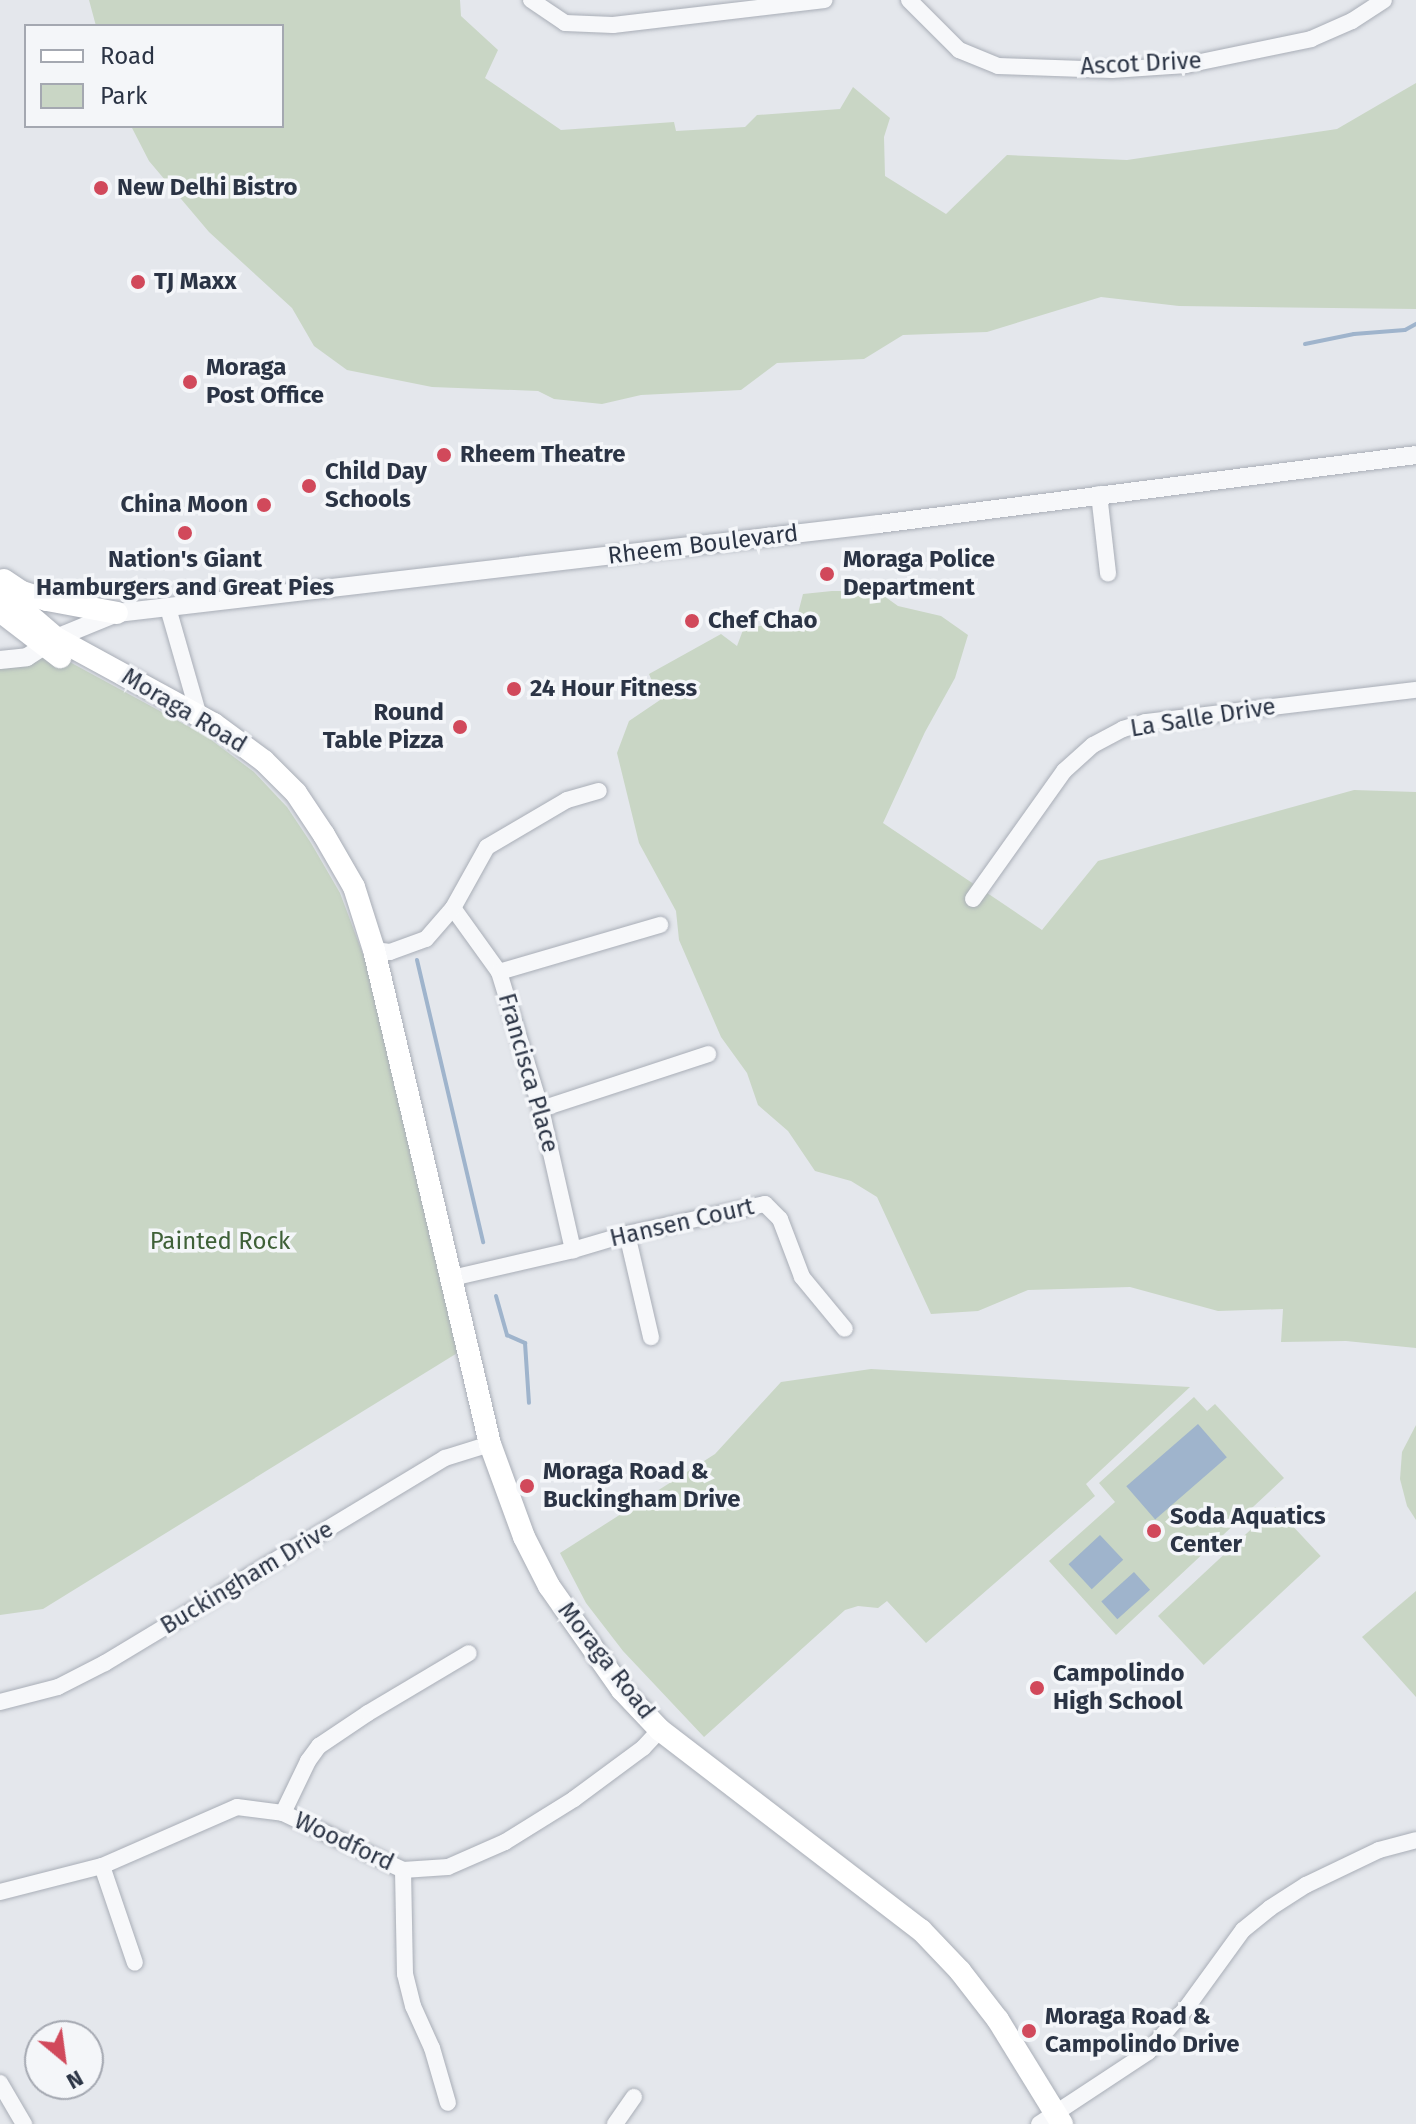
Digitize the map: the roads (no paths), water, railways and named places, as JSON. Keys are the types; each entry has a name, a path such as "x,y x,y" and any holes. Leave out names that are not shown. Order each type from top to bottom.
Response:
{"main road":[{"path":"0,579 22,592 47,600 117,613"},
{"name":"Moraga Road","path":"0,590 50,643 199,716 264,761 296,793 354,887 374,950 490,1444 524,1537 549,1586 622,1690 660,1730 921,1930 960,1971 998,2020 1053,2121"},
{"name":"Moraga Road","path":"0,611 206,736 254,772 284,803 340,893 397,1045"}],"street":[{"path":"531,0 565,23 613,25 825,0"},
{"name":"Ascot Drive","path":"909,0 959,50 998,66 1112,70 1186,65 1311,39 1352,21 1384,0"},
{"name":"Rheem Boulevard","path":"0,660 27,657 50,643 117,613 1416,455"},
{"path":"1099,494 1108,573"},
{"path":"168,608 199,716"},
{"name":"La Salle Drive","path":"973,899 1064,771 1093,745 1123,729 1146,722 1416,690"},
{"path":"374,950 390,952 426,939 453,908 487,847 567,800 599,791"},
{"name":"Francisca Place","path":"453,908 499,972 541,1109 573,1250"},
{"path":"499,972 660,925"},
{"path":"541,1109 708,1054"},
{"name":"Hansen Court","path":"452,1278 627,1234 765,1204 780,1219 802,1277 845,1329"},
{"path":"627,1234 651,1337"},
{"name":"Buckingham Drive","path":"0,1702 58,1687 105,1663 445,1458 490,1444"},
{"path":"283,1813 301,1773 319,1746 469,1653"},
{"name":"Woodford","path":"0,1892 102,1866 237,1807 283,1813 403,1870 448,1867 505,1842 621,1766 660,1730"},
{"path":"1053,2121 1148,2052 1187,2007 1243,1930 1270,1908 1306,1885 1379,1850 1416,1840"},
{"path":"102,1866 135,1963"},
{"path":"403,1870 405,1974 448,2103"},
{"path":"0,2083 24,2124"},
{"path":"615,2124 634,2097"}],"water":[{"path":"1198,1424 1227,1457 1155,1520 1126,1486"},
{"path":"1100,1535 1123,1560 1092,1589 1069,1564"},
{"path":"1134,1572 1150,1590 1117,1619 1101,1601"}],"waterway":[{"path":"1305,344 1354,334 1405,330 1416,324"},
{"path":"417,960 483,1242"},
{"path":"496,1296 507,1335 525,1343 529,1403"}],"place":[{"name":"New Delhi Bistro","path":"101,188"},
{"name":"TJ Maxx","path":"138,282"},
{"name":"Moraga Post Office","path":"190,382"},
{"name":"Rheem Theatre","path":"444,455"},
{"name":"Child Day Schools","path":"309,486"},
{"name":"China Moon","path":"264,505"},
{"name":"Nation's Giant Hamburgers and Great Pies","path":"185,533"},
{"name":"Moraga Police Department","path":"827,574"},
{"name":"Chef Chao","path":"692,621"},
{"name":"24 Hour Fitness","path":"514,689"},
{"name":"Round Table Pizza","path":"460,727"},
{"name":"Moraga Road & Buckingham Drive","path":"527,1486"},
{"name":"Soda Aquatics Center","path":"1154,1531"},
{"name":"Campolindo High School","path":"1037,1688"},
{"name":"Moraga Road & Campolindo Drive","path":"1029,2031"}],"park label":[{"name":"Painted Rock","path":"220,1242"}]}
